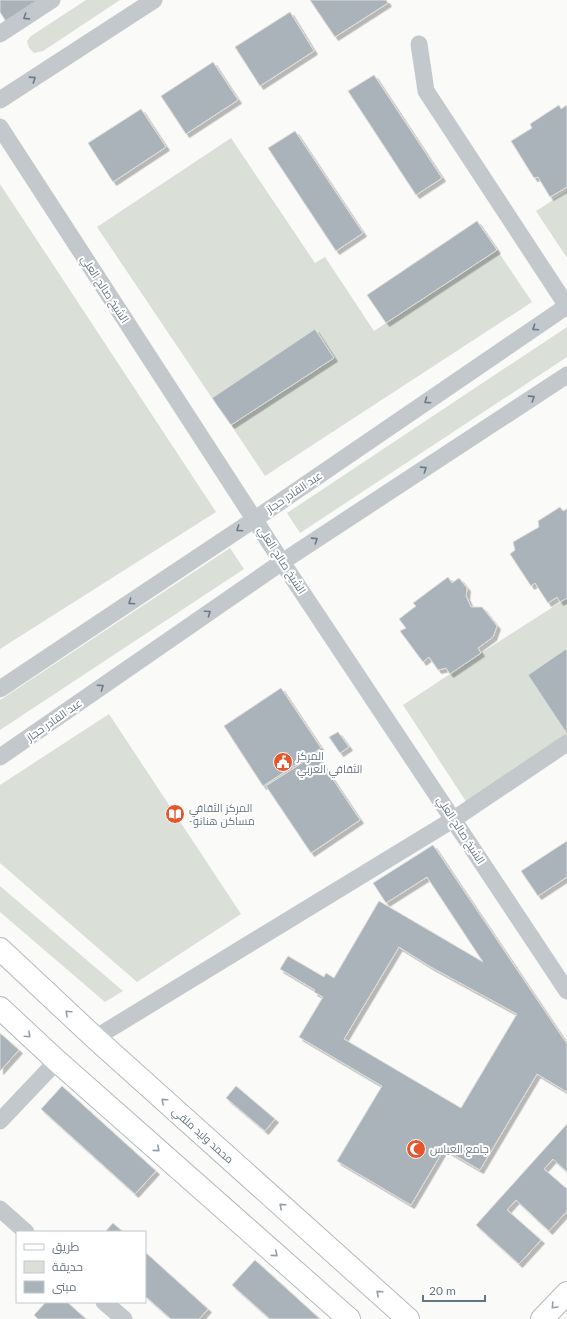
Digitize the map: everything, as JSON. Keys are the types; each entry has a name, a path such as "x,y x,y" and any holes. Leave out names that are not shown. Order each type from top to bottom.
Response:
{"street":[{"path":"0,34 52,0"},
{"path":"0,100 154,0"},
{"path":"419,44 426,91 567,306"},
{"name":"الشيخ صالح العلي","path":"0,127 255,518 282,562 567,991"},
{"name":"عبد القادر حجاز","path":"0,689 567,306"},
{"name":"عبد القادر حجاز","path":"0,757 282,562 567,375"},
{"path":"95,1038 454,820 567,743"},
{"name":"محمد وليد ملقي","path":"0,950 95,1038 408,1319"},
{"path":"0,1008 57,1061 349,1319"},
{"path":"0,1121 57,1061"},
{"path":"0,1209 25,1231"},
{"path":"542,1319 567,1293"},
{"path":"105,1303 124,1319"}],"green space":[{"path":"86,0 120,0 43,51 34,53 29,48 27,41 31,36"},
{"path":"231,138 315,263 325,257 374,331 497,250 532,302 265,476 231,425 334,358 316,329 212,398 97,227"},
{"path":"0,184 216,512 0,649"},
{"path":"567,191 567,258 536,211"},
{"path":"567,327 567,357 300,533 287,513"},
{"path":"230,548 244,569 0,730 0,700"},
{"path":"567,598 567,651 566,649 528,675 567,734 567,737 467,803 403,705"},
{"path":"109,714 241,914 137,982 0,863 0,785"},
{"path":"0,886 123,991 105,1002 0,912"}],"building":[{"path":"0,0 53,0 10,28 0,12"},
{"path":"310,0 386,0 388,3 335,37"},
{"path":"290,12 314,51 260,86 235,47"},
{"path":"213,62 238,100 186,134 161,96"},
{"path":"374,75 442,178 416,195 348,91"},
{"path":"559,105 561,109 567,105 567,187 550,197 538,177 534,178 511,141 532,128 530,124"},
{"path":"141,109 166,147 113,182 88,143"},
{"path":"295,131 363,233 336,251 268,148"},
{"path":"477,221 497,250 386,323 367,295"},
{"path":"315,329 334,358 231,425 212,398"},
{"path":"560,507 563,511 567,509 567,598 560,602 557,597 548,603 535,583 531,586 510,554 515,550 513,542 539,527 538,521"},
{"path":"448,577 452,583 459,578 467,588 466,596 471,607 482,607 497,626 493,637 478,648 481,653 450,674 446,668 438,670 429,657 423,662 400,631 406,628 399,619 416,606 413,603"},
{"path":"566,649 567,651 567,734 528,675"},
{"path":"281,688 321,748 263,786 224,726"},
{"path":"338,732 349,747 340,753 329,737"},
{"path":"316,754 360,820 311,853 266,786"},
{"path":"567,841 567,877 538,896 521,871"},
{"name":"جامع العباس","path":"433,845 567,1044 567,1092 537,1074 480,1170 444,1149 411,1205 337,1161 382,1086 299,1037 323,997 314,992 315,990 280,969 288,956 324,977 326,973 334,978 379,901 483,962 427,877 386,903 373,883","holes":["399,947 431,967 517,1014 461,1108 344,1039"]},
{"path":"0,1033 19,1050 0,1071"},
{"path":"62,1086 156,1171 135,1194 41,1109"},
{"path":"236,1086 275,1119 265,1131 226,1098"},
{"path":"567,1124 567,1172 553,1159 544,1169 567,1189 567,1211 549,1231 516,1200 507,1210 541,1240 519,1264 476,1225"},
{"path":"113,1223 122,1231 106,1231"},
{"path":"146,1253 208,1309 199,1319 171,1319 146,1297"},
{"path":"255,1260 320,1319 270,1319 232,1285"},
{"path":"45,1303 68,1303 86,1319 38,1319 34,1315"}],"place":[{"name":"المركز الثقافي العربي","path":"283,762"},
{"name":"المركز الثقافي -مساكن هنانو","path":"175,814"},
{"name":"جامع العباس","path":"416,1149"}]}
